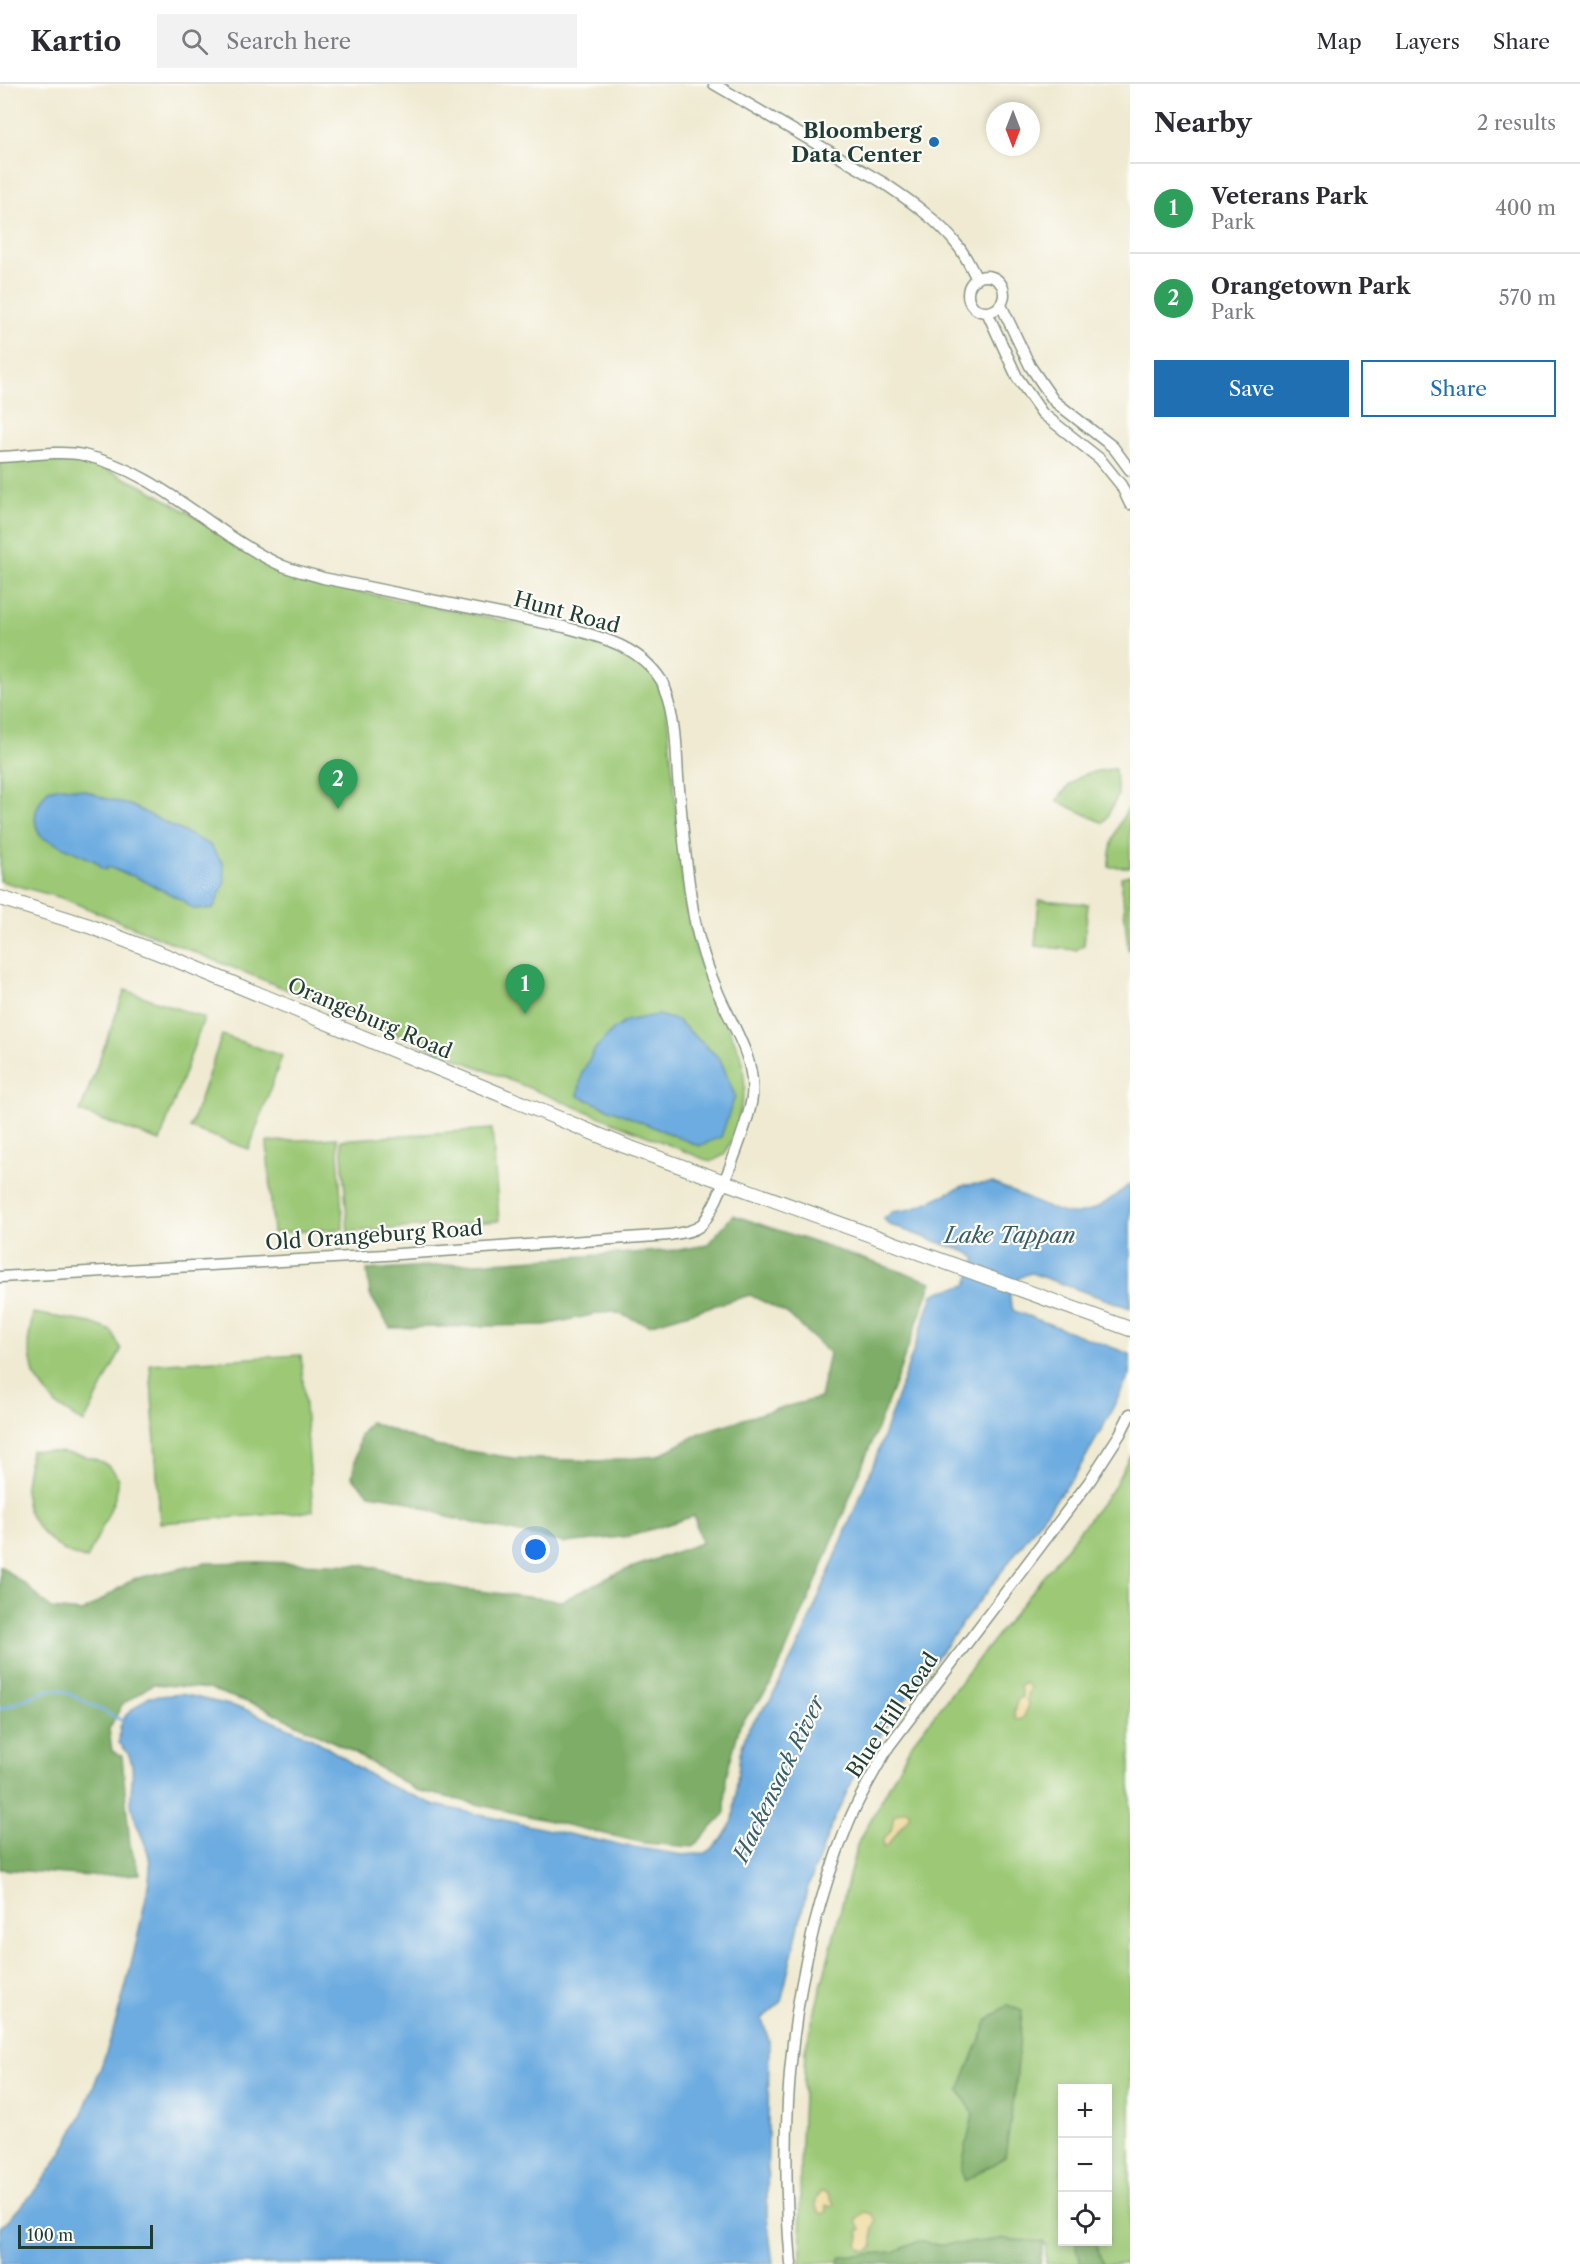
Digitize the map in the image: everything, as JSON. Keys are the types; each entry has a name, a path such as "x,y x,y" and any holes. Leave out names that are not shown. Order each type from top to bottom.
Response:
{"main road":[{"name":"Orangeburg Road","path":"0,898 88,926 164,955 625,1146 1130,1329"}],"street":[{"path":"714,84 908,199 958,246 977,279"},
{"path":"985,276 991,277 1001,284 1004,295 1001,305 987,312 975,308 969,298 970,286 977,279 985,276"},
{"path":"1001,305 1030,366 1057,403 1113,447 1130,470"},
{"path":"987,312 1017,377 1045,415 1100,459 1121,486 1130,504"},
{"path":"1009,359 1024,353"},
{"path":"1045,415 1057,403"},
{"name":"Hunt Road","path":"0,457 80,454 102,460 159,487 253,550 284,566 323,578 564,627 601,637 626,647 648,663 662,681 674,724 683,828 696,926 710,971 745,1051 752,1079 749,1113 723,1182"},
{"name":"Old Orangeburg Road","path":"0,1277 385,1255 670,1235 695,1229 701,1225 714,1206 723,1182"},
{"name":"Blue Hill Road","path":"790,2264 787,2227 788,2095 792,2041 801,1984 816,1918 847,1825 889,1746 1089,1482 1130,1414"}],"green space":[{"path":"76,459 99,466 148,489 289,572 334,587 596,639 631,656 654,675 666,704 686,911 700,965 742,1058 745,1087 736,1132 724,1155 711,1162 62,898 0,881 0,461"},
{"path":"1115,769 1118,795 1104,823 1057,801 1069,785 1081,776 1096,771"},
{"path":"1130,804 1130,867 1109,867 1115,834"},
{"path":"1130,875 1130,950 1128,949 1121,877"},
{"path":"1039,900 1088,904 1084,945 1076,950 1035,946"},
{"path":"125,990 204,1018 160,1141 80,1112"},
{"path":"222,1035 282,1056 249,1149 190,1128"},
{"path":"492,1129 499,1221 348,1232 341,1140"},
{"path":"337,1138 343,1229 273,1233 267,1142"},
{"path":"733,1215 932,1282 894,1386 819,1575 771,1685 740,1725 726,1777 725,1814 693,1847 644,1843 416,1790 348,1749 264,1708 209,1689 153,1684 122,1705 109,1729 112,1751 122,1756 130,1845 140,1874 90,1876 0,1869 0,1566 27,1586 51,1609 83,1612 133,1579 206,1563 364,1565 462,1589 562,1601 617,1573 701,1543 694,1516 631,1536 565,1543 451,1518 400,1499 369,1494 352,1477 360,1435 370,1422 435,1446 513,1458 598,1461 658,1456 702,1432 820,1398 829,1353 788,1314 750,1295 649,1325 611,1311 545,1325 390,1328 370,1295 367,1270 678,1250 707,1245"},
{"path":"33,1313 91,1323 112,1331 121,1350 84,1423 56,1405 34,1375 28,1343"},
{"path":"301,1355 313,1511 160,1523 150,1364"},
{"path":"31,1450 81,1455 106,1464 114,1471 118,1488 106,1520 87,1559 75,1556 53,1543 43,1534 29,1512 25,1487"},
{"path":"1130,1455 1130,2264 1046,2264 1046,2245 801,2264 800,2166 805,2050 857,1845 913,1742 1114,1487"},
{"path":"1007,2005 1022,2011 1016,2084 1005,2157 965,2181 961,2171 973,2113 959,2090 988,2020"},
{"path":"1002,2239 1044,2242 1040,2264 838,2264 841,2256 894,2252 919,2241 930,2244 957,2244"},
{"path":"1076,2246 1096,2246 1103,2264 1081,2264"}],"sand":[{"path":"1025,1683 1030,1687 1026,1699 1029,1705 1023,1718 1019,1720 1015,1718 1014,1711 1018,1699 1022,1697 1020,1686"},
{"path":"908,1811 910,1816 887,1846 883,1847 883,1840 891,1831 894,1815"},
{"path":"822,2191 828,2193 834,2204 831,2207 826,2205 827,2211 823,2214 816,2207 817,2197"},
{"path":"865,2212 872,2214 876,2220 873,2229 873,2247 867,2251 860,2249 858,2244 860,2239 858,2232 861,2229 857,2222"}],"water":[{"path":"62,787 84,790 132,806 210,845 223,863 225,882 213,909 194,909 180,899 134,876 107,867 106,870 101,868 97,862 41,837 35,818 40,801 48,790"},
{"path":"658,1015 678,1021 720,1059 735,1096 721,1137 699,1146 578,1096 582,1073 595,1049 612,1031 626,1021"},
{"path":"993,1183 1069,1214 1077,1214 1099,1207 1130,1184 1130,1308 1031,1273 1015,1282 1010,1298 1014,1311 1130,1354 1130,1374 1077,1472 900,1706 857,1771 832,1824 807,1890 781,2002 762,2019 769,2041 767,2216 773,2264 0,2264 0,2227 45,2177 65,2146 97,2078 121,2005 138,1935 147,1893 150,1860 132,1810 132,1764 126,1750 119,1743 120,1727 126,1715 148,1697 182,1694 242,1708 312,1738 383,1783 435,1805 614,1844 683,1855 706,1853 722,1839 733,1821 740,1753 748,1728 771,1699 801,1640 875,1460 933,1295 967,1285 976,1259 969,1253 890,1225 884,1219 892,1212 913,1209 965,1185"}],"waterway":[{"path":"0,1709 48,1690 62,1690 123,1721"}],"place":[{"name":"Bloomberg Data Center","path":"934,142"},
{"name":"Orangetown Park","path":"338,809"},
{"name":"Veterans Park","path":"525,1014"}],"water label":[{"name":"Lake Tappan","path":"1010,1235"},
{"name":"Hackensack River","path":"779,1779"}]}
